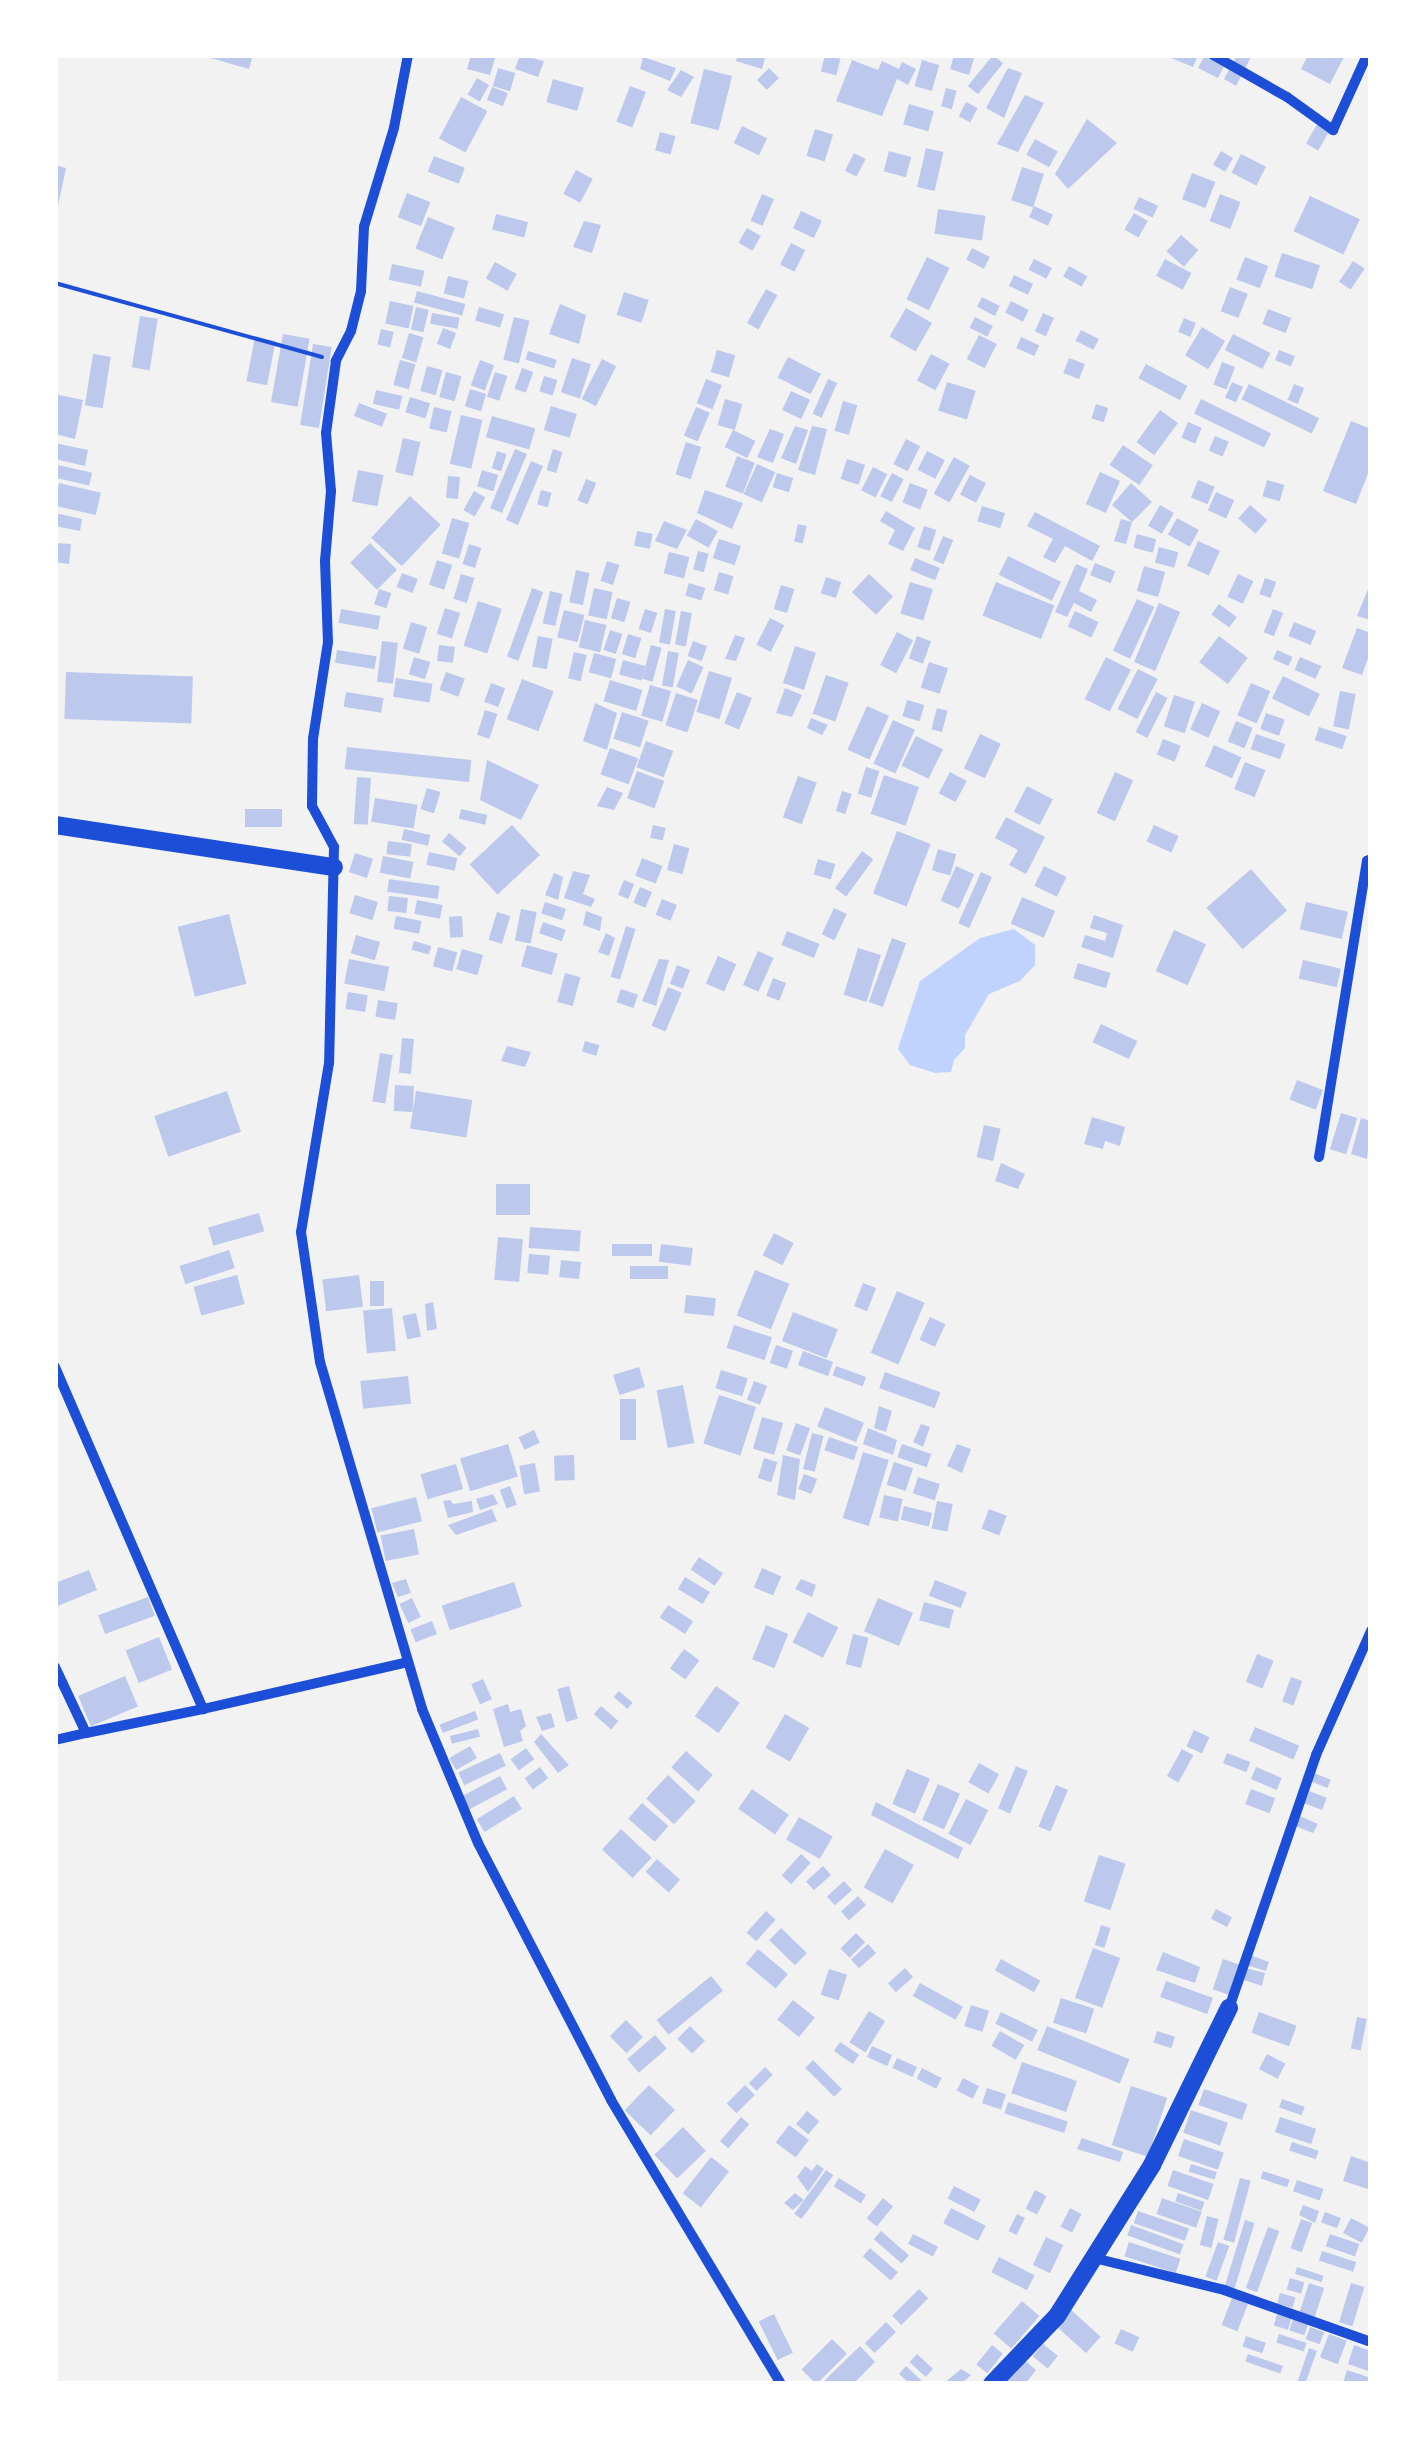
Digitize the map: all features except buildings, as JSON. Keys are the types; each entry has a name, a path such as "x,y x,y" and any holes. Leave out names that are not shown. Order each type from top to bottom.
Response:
{"street":[{"path":"408,55 394,128 364,226 361,291 351,330 336,362 326,433 330,491 325,561 328,642 314,739 312,806 334,847 329,1064 301,1232 320,1362 422,1709 478,1843 612,2100 780,2384"},
{"path":"1213,55 1288,97 1333,130 1368,55"},
{"path":"55,824 334,867"},
{"path":"1319,1157 1367,861 1371,859"},
{"path":"55,1367 203,1709"},
{"path":"992,2384 1058,2316 1152,2165 1229,2008 1316,1755 1371,1631"},
{"path":"55,1740 408,1662"},
{"path":"55,1667 86,1733"},
{"path":"1094,2258 1224,2290 1371,2342"}],"path":[{"path":"55,283 336,362"}],"water":[{"path":"1014,929 1035,945 1035,965 1020,981 989,994 965,1035 965,1048 954,1060 951,1072 935,1073 910,1065 898,1049 920,981 980,938"}]}
